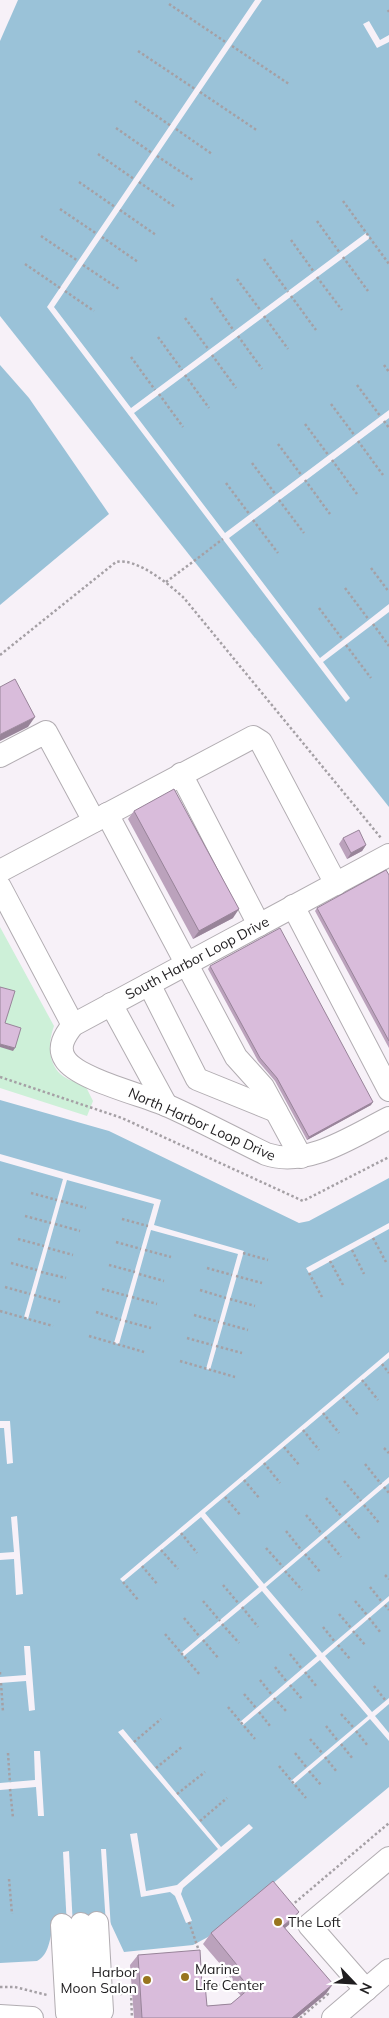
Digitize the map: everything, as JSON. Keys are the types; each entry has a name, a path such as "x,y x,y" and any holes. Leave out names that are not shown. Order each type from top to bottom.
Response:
{"street":[{"path":"0,756 46,732 187,964 236,1057 263,1087 301,1157"},
{"path":"0,871 250,737 256,738 261,742 336,884"},
{"path":"181,774 259,924"},
{"name":"South Harbor Loop Drive","path":"73,1025 336,884 387,850"},
{"path":"0,887 73,1025"},
{"path":"294,906 389,1090"},
{"path":"149,984 197,1079 276,1112"},
{"path":"111,1004 166,1105"},
{"name":"North Harbor Loop Drive","path":"73,1025 62,1043 63,1055 74,1068 98,1080 166,1105 266,1154 283,1159 301,1157 338,1143 389,1118"},
{"path":"366,1990 309,1925 389,1858"},
{"path":"72,2018 67,2013 80,1924"},
{"path":"80,1924 86,2018"},
{"path":"80,1924 102,2011 98,2018"},
{"path":"333,2018 389,1970"},
{"path":"0,2016 32,2018"}],"path":[{"path":"169,4 227,42"},
{"path":"232,46 289,84"},
{"path":"138,51 196,89"},
{"path":"200,92 258,131"},
{"path":"135,101 171,126"},
{"path":"116,128 152,153"},
{"path":"176,129 212,154"},
{"path":"98,154 134,179"},
{"path":"157,156 193,180"},
{"path":"78,182 115,207"},
{"path":"139,182 175,207"},
{"path":"343,201 389,264"},
{"path":"60,209 97,234"},
{"path":"120,210 156,235"},
{"path":"316,221 340,253"},
{"path":"42,236 78,261"},
{"path":"102,238 138,262"},
{"path":"290,240 314,272"},
{"path":"343,257 368,291"},
{"path":"264,259 288,292"},
{"path":"25,264 60,288"},
{"path":"83,265 119,289"},
{"path":"317,277 342,310"},
{"path":"237,279 260,311"},
{"path":"65,291 94,311"},
{"path":"291,296 316,330"},
{"path":"211,298 234,331"},
{"path":"264,316 288,350"},
{"path":"185,318 208,350"},
{"path":"238,336 262,369"},
{"path":"158,337 182,370"},
{"path":"212,355 236,388"},
{"path":"131,357 155,390"},
{"path":"384,365 389,372"},
{"path":"185,375 209,408"},
{"path":"357,385 381,417"},
{"path":"159,394 183,427"},
{"path":"331,404 355,436"},
{"path":"384,421 389,428"},
{"path":"305,424 329,456"},
{"path":"358,441 383,474"},
{"path":"278,444 302,476"},
{"path":"332,460 357,494"},
{"path":"252,463 276,495"},
{"path":"305,480 330,514"},
{"path":"226,482 250,515"},
{"path":"279,500 304,533"},
{"path":"253,520 278,552"},
{"path":"166,582 223,539"},
{"path":"0,655 116,562 134,564 166,582 184,598 387,850"},
{"path":"371,568 389,592"},
{"path":"345,588 369,620"},
{"path":"319,608 343,640"},
{"path":"373,624 389,646"},
{"path":"346,645 371,678"},
{"path":"0,1077 122,1118 303,1201 389,1157"},
{"path":"31,1193 57,1200"},
{"path":"61,1201 86,1208"},
{"path":"25,1216 50,1223"},
{"path":"122,1219 148,1226"},
{"path":"55,1224 80,1232"},
{"path":"373,1238 386,1262"},
{"path":"18,1239 44,1246"},
{"path":"116,1242 141,1249"},
{"path":"48,1248 73,1255"},
{"path":"145,1250 170,1258"},
{"path":"352,1250 364,1274"},
{"path":"243,1253 268,1260"},
{"path":"330,1261 343,1285"},
{"path":"12,1263 37,1270"},
{"path":"109,1265 134,1272"},
{"path":"207,1268 232,1275"},
{"path":"41,1272 66,1278"},
{"path":"309,1273 322,1297"},
{"path":"139,1274 164,1281"},
{"path":"236,1276 262,1283"},
{"path":"5,1287 30,1294"},
{"path":"102,1289 128,1296"},
{"path":"200,1290 226,1298"},
{"path":"34,1295 60,1302"},
{"path":"132,1297 157,1304"},
{"path":"230,1299 255,1306"},
{"path":"0,1311 53,1326"},
{"path":"96,1312 121,1320"},
{"path":"194,1315 219,1322"},
{"path":"125,1321 150,1328"},
{"path":"223,1323 248,1330"},
{"path":"89,1336 144,1352"},
{"path":"187,1338 212,1345"},
{"path":"216,1346 242,1354"},
{"path":"180,1361 235,1377"},
{"path":"382,1364 389,1372"},
{"path":"362,1380 378,1400"},
{"path":"343,1397 359,1416"},
{"path":"323,1413 339,1433"},
{"path":"303,1430 319,1450"},
{"path":"284,1446 300,1466"},
{"path":"384,1448 389,1453"},
{"path":"264,1463 280,1483"},
{"path":"365,1464 381,1484"},
{"path":"244,1480 260,1499"},
{"path":"344,1481 361,1501"},
{"path":"384,1487 389,1493"},
{"path":"224,1497 241,1516"},
{"path":"326,1498 342,1517"},
{"path":"364,1505 380,1524"},
{"path":"306,1515 322,1534"},
{"path":"345,1520 361,1540"},
{"path":"286,1531 302,1551"},
{"path":"181,1534 197,1552"},
{"path":"325,1537 341,1557"},
{"path":"266,1548 283,1567"},
{"path":"162,1550 178,1569"},
{"path":"305,1554 321,1573"},
{"path":"142,1566 158,1585"},
{"path":"286,1571 302,1590"},
{"path":"385,1575 389,1579"},
{"path":"123,1582 139,1601"},
{"path":"223,1585 239,1604"},
{"path":"370,1587 389,1610"},
{"path":"354,1600 381,1632"},
{"path":"203,1601 220,1621"},
{"path":"242,1608 258,1626"},
{"path":"339,1614 366,1646"},
{"path":"184,1618 200,1637"},
{"path":"222,1624 238,1643"},
{"path":"323,1627 350,1659"},
{"path":"165,1634 200,1675"},
{"path":"203,1640 219,1659"},
{"path":"290,1654 317,1687"},
{"path":"275,1667 302,1700"},
{"path":"0,1672 0,1677"},
{"path":"260,1680 286,1712"},
{"path":"1,1683 3,1712"},
{"path":"374,1686 388,1703"},
{"path":"244,1694 270,1726"},
{"path":"228,1707 255,1739"},
{"path":"341,1714 368,1746"},
{"path":"134,1742 161,1719"},
{"path":"326,1726 353,1759"},
{"path":"310,1739 337,1772"},
{"path":"156,1768 183,1746"},
{"path":"8,1753 10,1783"},
{"path":"295,1753 322,1785"},
{"path":"279,1766 306,1798"},
{"path":"177,1794 205,1772"},
{"path":"10,1789 13,1818"},
{"path":"200,1821 227,1798"},
{"path":"286,1910 389,1823"},
{"path":"9,1879 12,1914"},
{"path":"189,1922 199,1950"},
{"path":"196,1989 216,1988 235,1972"},
{"path":"300,2018 328,1994 322,1987"},
{"path":"126,1993 131,1993 132,2018"}],"green space":[{"path":"0,927 54,1026 50,1046 53,1064 64,1077 84,1083 93,1101 87,1116 0,1088"}],"water":[{"path":"18,0 389,0 389,807 0,316 0,41"},
{"path":"0,365 29,398 109,514 0,605"},
{"path":"0,1100 109,1131 299,1223 309,1221 389,1178 389,1787 208,1937 193,1945 124,1952 110,1922 53,1926 44,1955 37,1961 0,1963"}],"pier":[{"path":"255,0 262,0 54,307 131,408 366,233 370,238 134,413 225,533 389,410 389,418 229,538 320,658 389,604 389,612 323,662 350,698 346,702 47,307"},
{"path":"369,21 380,40 389,35 389,42 377,48 363,24"},
{"path":"0,1154 161,1200 154,1225 244,1251 210,1370 206,1369 238,1254 151,1230 119,1344 114,1343 154,1204 67,1180 28,1319 24,1317 63,1179 0,1161"},
{"path":"389,1223 389,1229 309,1273 306,1268"},
{"path":"389,1352 389,1358 205,1513 264,1584 389,1477 389,1483 266,1587 322,1653 389,1596 389,1601 325,1656 372,1712 389,1698 389,1704 375,1716 389,1733 389,1741 370,1719 294,1784 291,1781 368,1716 320,1660 243,1725 240,1722 317,1656 262,1591 184,1656 181,1653 259,1587 201,1517 123,1582 120,1579"},
{"path":"0,1421 10,1421 13,1463 7,1464 4,1428 0,1428"},
{"path":"17,1516 23,1594 16,1595 14,1559 0,1560 0,1553 14,1552 11,1517"},
{"path":"24,1646 30,1646 35,1710 29,1711 26,1681 0,1683 0,1677 26,1675"},
{"path":"123,1729 221,1847 249,1824 253,1828 183,1888 181,1894 192,1921 186,1923 175,1896 170,1892 141,1897 130,1834 137,1833 146,1891 177,1885 218,1849 118,1732"},
{"path":"34,1751 40,1751 44,1816 38,1816 36,1787 0,1790 0,1783 35,1780"},
{"path":"101,1849 106,1849 111,1930 109,1924 106,1925"},
{"path":"69,1851 73,1927 67,1927 63,1852"}],"building":[{"path":"15,679 35,717 0,736 0,687"},
{"path":"174,789 239,909 199,931 134,811"},
{"path":"359,830 366,845 351,853 343,838"},
{"path":"386,870 389,875 389,1041 317,908"},
{"path":"280,928 373,1102 309,1137 277,1078 260,1058 210,966"},
{"path":"0,987 15,991 5,1023 21,1028 15,1048 0,1044"},
{"path":"273,1881 299,1912 283,1926 333,1984 292,2018 142,2018 138,1955 200,1950 202,1985 205,1984 207,2006 231,2004 250,1988 237,1973 241,1970 211,1933"}],"place":[{"name":"The Loft","path":"278,1922"},
{"name":"Marine Life Center","path":"185,1977"},
{"name":"Harbor Moon Salon","path":"147,1980"}]}
